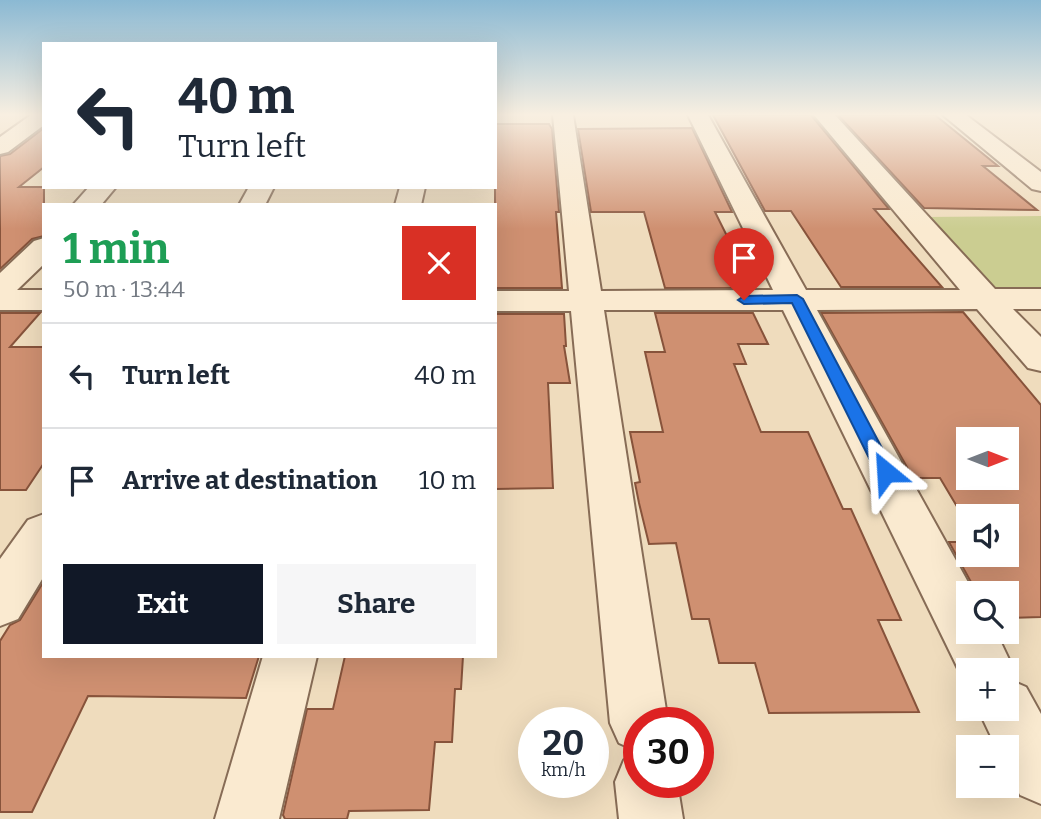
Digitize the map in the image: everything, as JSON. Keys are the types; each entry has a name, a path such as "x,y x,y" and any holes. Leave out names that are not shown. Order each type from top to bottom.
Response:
{"street":[{"path":"568,153 637,707"},
{"path":"719,153 797,299 982,658"},
{"path":"858,153 1041,359"},
{"path":"1002,153 1041,184"},
{"path":"88,203 102,189"},
{"path":"0,290 42,249"},
{"path":"497,301 1041,299"},
{"path":"0,300 42,300"},
{"path":"0,602 42,537"},
{"path":"247,819 289,658"},
{"path":"1013,721 1041,774"},
{"path":"648,798 651,819"}],"green space":[{"path":"1041,216 1041,293 1005,293 985,283 923,217"}],"building":[{"path":"42,153 42,169 19,187 44,189 42,236 32,239 0,269 0,156"},
{"path":"497,153 554,153 562,288 497,288"},
{"path":"582,153 704,153 732,212 715,212 735,252 728,256 742,288 665,288 644,212 591,212"},
{"path":"734,153 843,153 889,209 874,209 942,287 841,287 791,211 765,211"},
{"path":"873,153 982,153 998,166 983,166 1037,210 924,208"},
{"path":"963,312 1041,405 1041,617 1019,618 1019,581 970,581 963,567 1019,567 1019,504 956,505 940,478 913,478 821,313"},
{"path":"0,313 40,313 10,347 42,347 42,466 26,490 0,490"},
{"path":"655,313 753,313 768,344 738,344 746,364 734,364 761,432 808,432 843,509 851,509 901,620 878,620 919,712 769,713 755,663 719,663 709,619 692,619 676,543 649,544 635,483 640,482 630,432 663,432 645,352 665,352"},
{"path":"497,314 564,314 564,346 570,383 548,383 553,488 497,489"},
{"path":"949,542 956,542 956,555"},
{"path":"42,584 42,658 258,658 246,698 88,696 32,812 0,812 0,641 10,625 20,620"},
{"path":"345,658 463,658 461,689 455,689 452,742 435,742 429,810 349,811 347,819 285,819 283,815 307,709 333,709"}],"route":[{"path":"744,300 797,299 886,472"}]}
